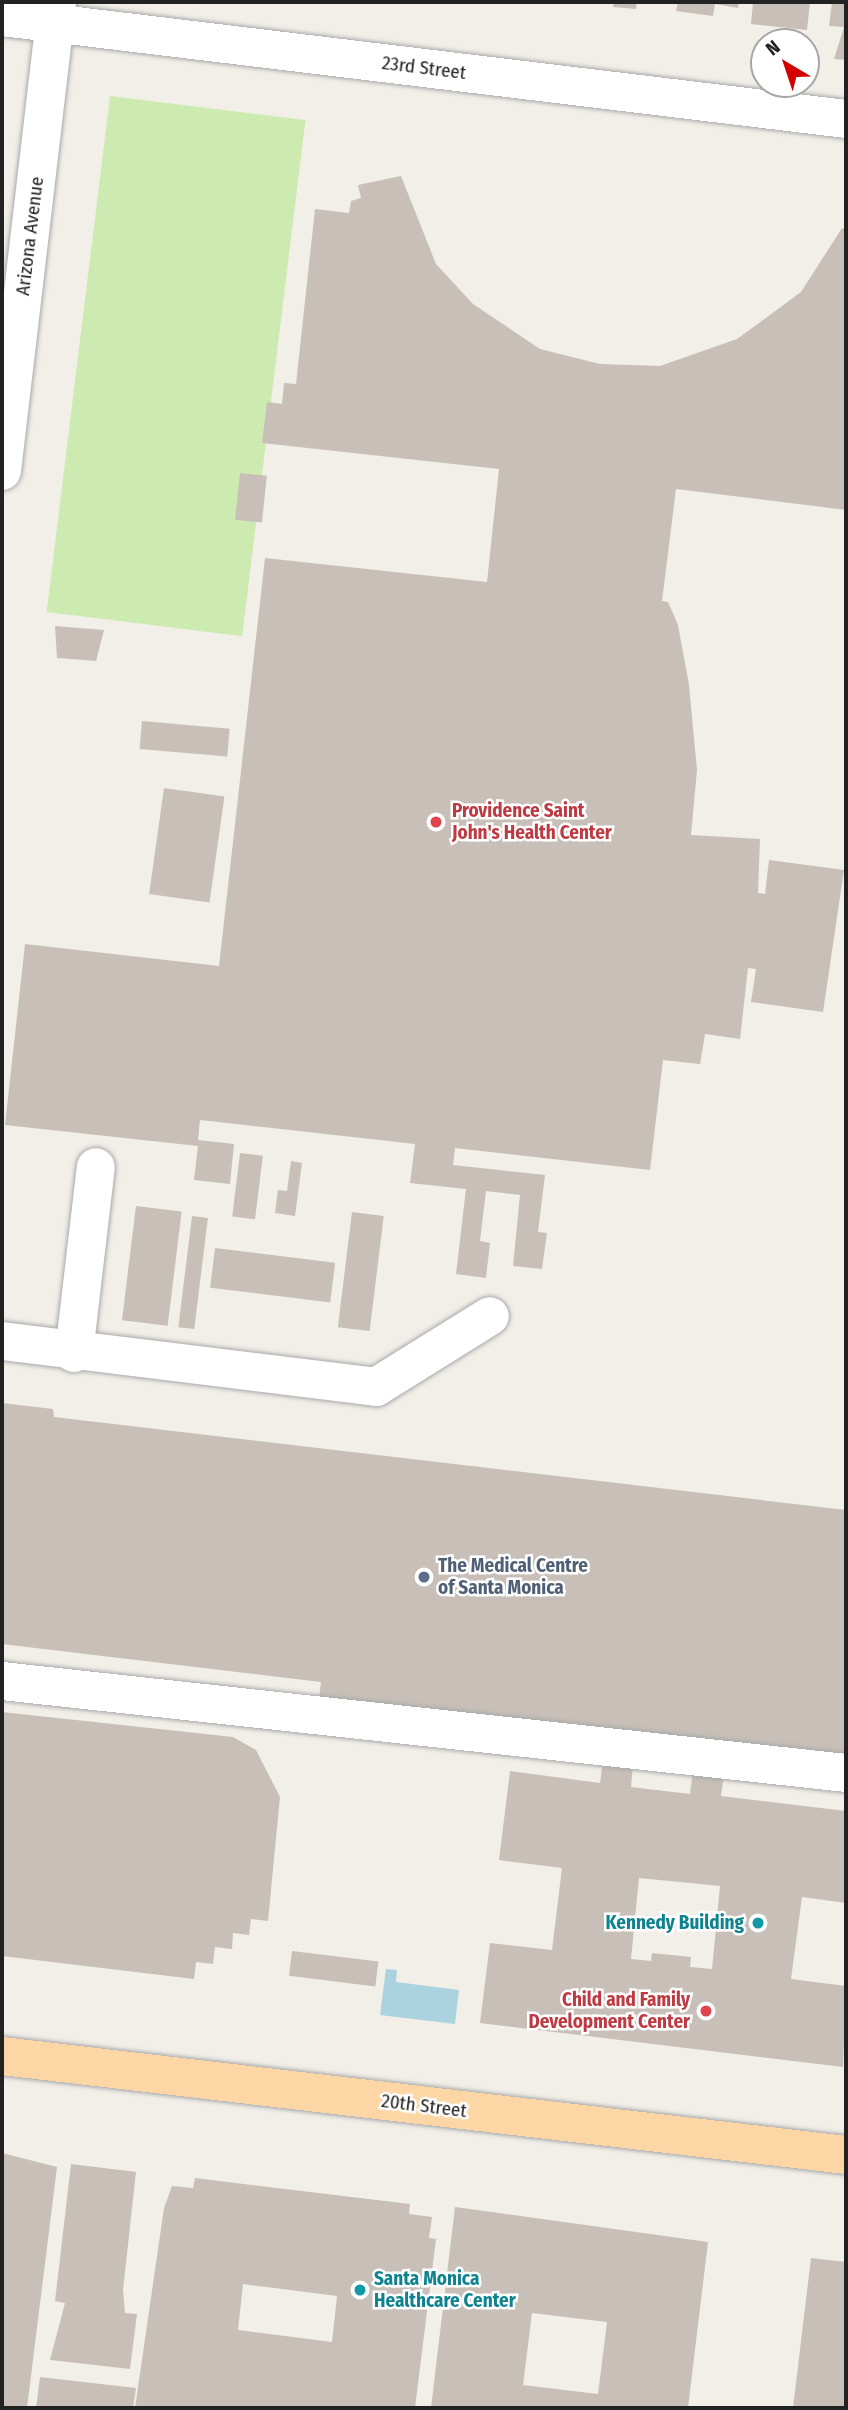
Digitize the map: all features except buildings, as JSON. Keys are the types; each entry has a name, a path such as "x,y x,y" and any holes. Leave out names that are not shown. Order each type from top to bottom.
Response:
{"main road":[{"name":"20th Street","path":"2,2056 846,2155"}],"street":[{"name":"23rd Street","path":"2,18 56,13 846,120"},
{"name":"Arizona Avenue","path":"2,471 9,351 56,13"},
{"path":"74,1353 96,1167"},
{"path":"2,1341 74,1353 376,1387 490,1316"},
{"path":"2,1681 846,1773"}],"green space":[{"path":"110,96 306,120 242,636 47,612"}],"water":[{"path":"386,1969 397,1970 396,1982 459,1990 455,2024 380,2015"}],"place":[{"name":"Providence Saint John's Health Center","path":"436,822"},
{"name":"The Medical Centre of Santa Monica","path":"424,1577"},
{"name":"Kennedy Building","path":"758,1923"},
{"name":"Child and Family Development Center","path":"706,2011"},
{"name":"Santa Monica Healthcare Center","path":"360,2290"}]}
